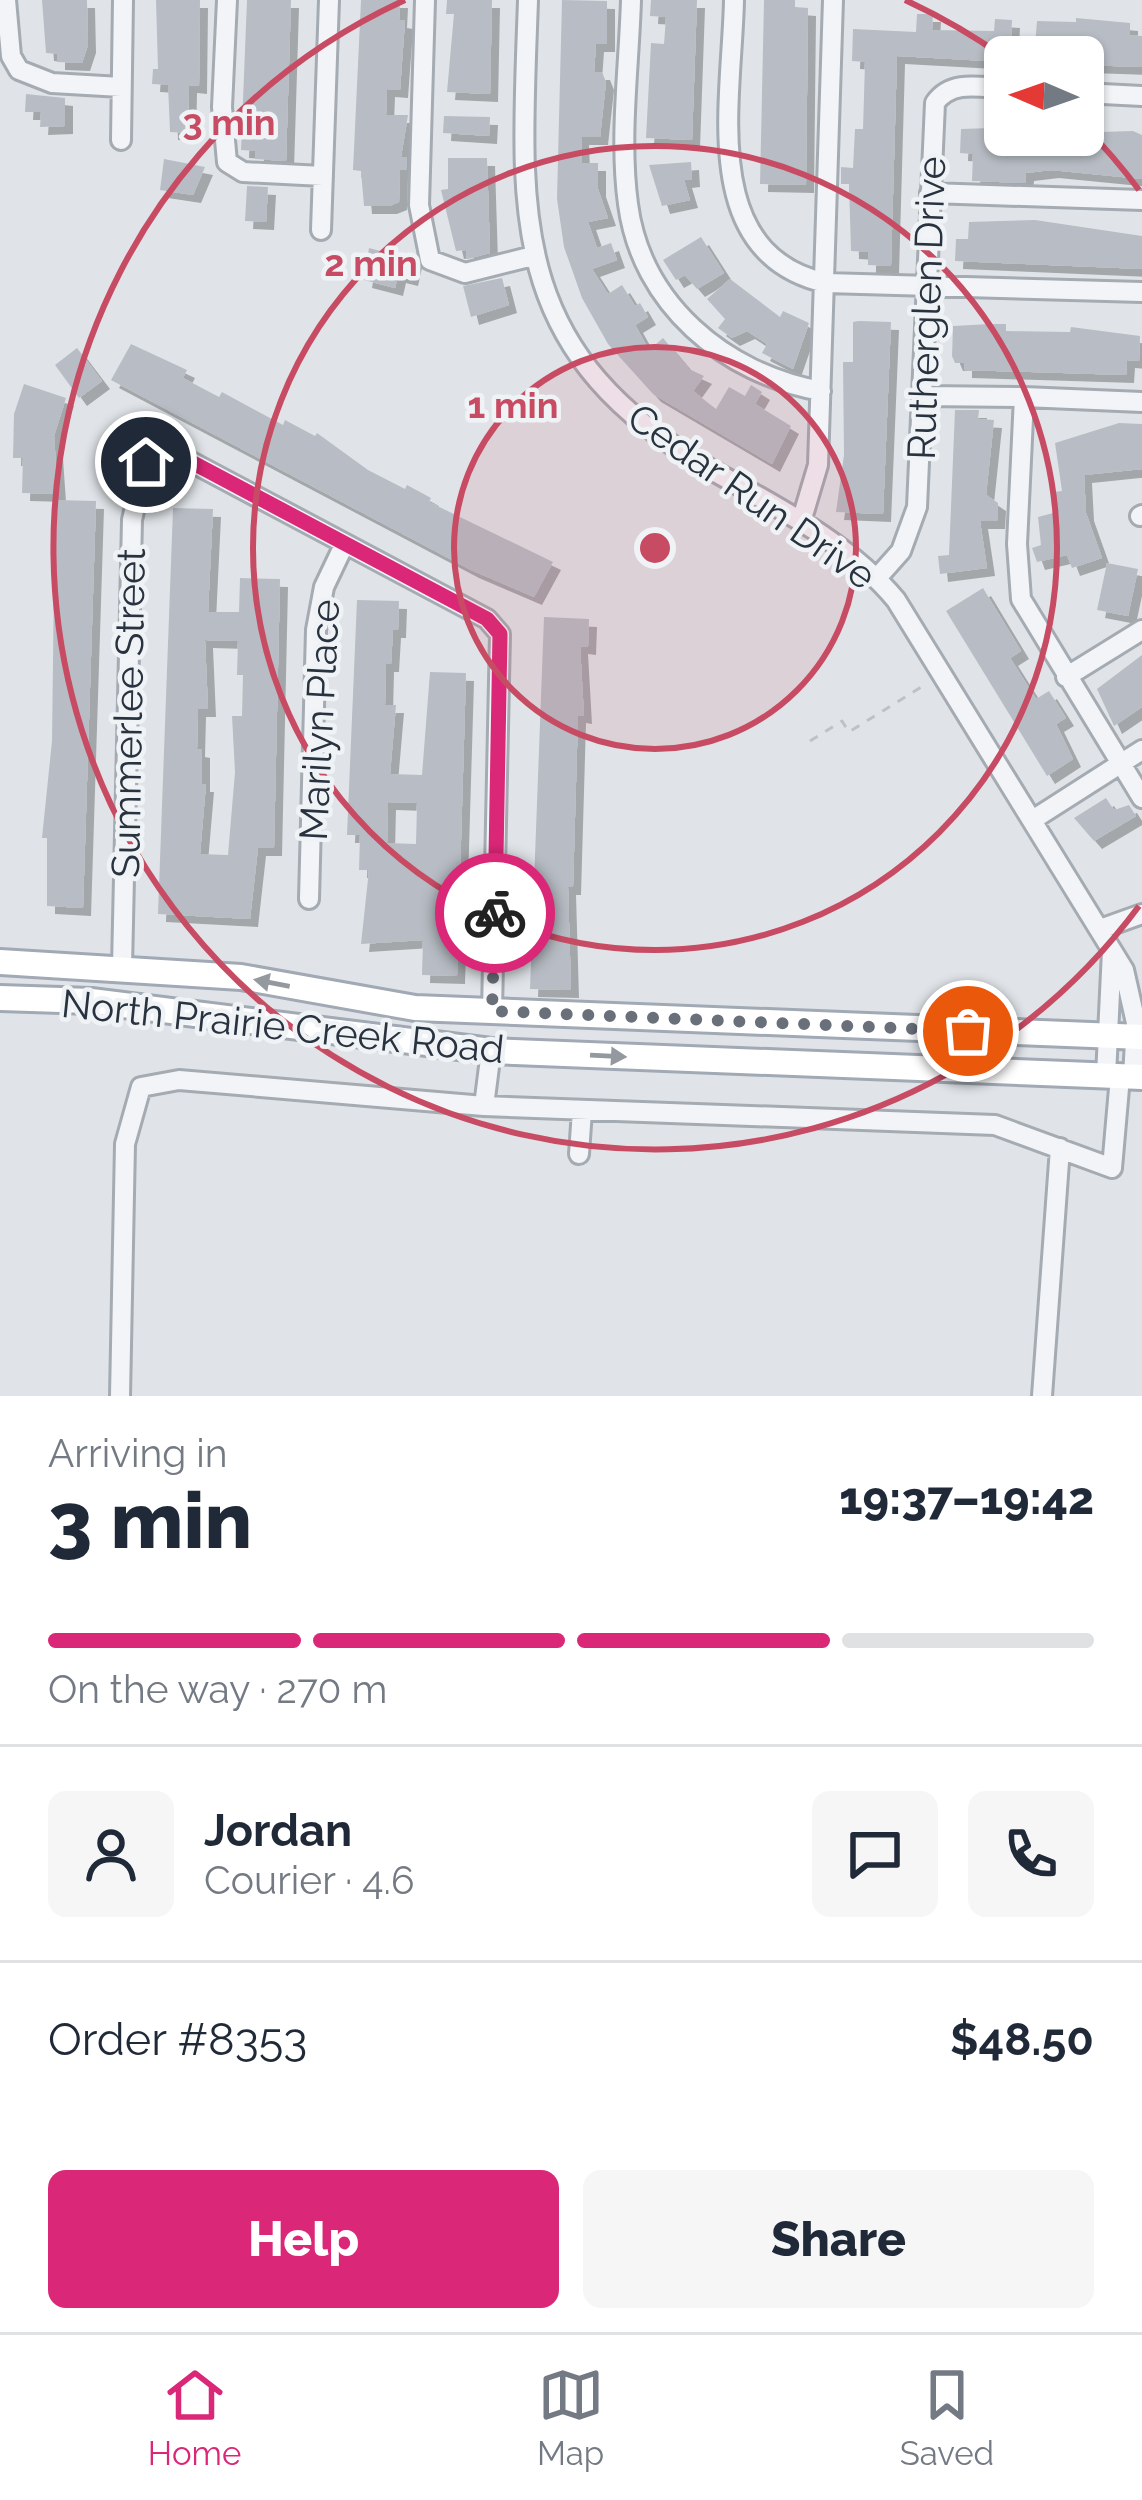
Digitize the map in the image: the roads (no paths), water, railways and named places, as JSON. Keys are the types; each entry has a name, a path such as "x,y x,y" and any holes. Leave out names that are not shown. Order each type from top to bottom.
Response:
{"main road":[{"name":"North Prairie Creek Road","path":"0,962 241,977 416,1008 1139,1037"},
{"name":"North Prairie Creek Road","path":"0,998 91,1001 491,1051 1126,1077"},
{"path":"491,1051 492,1011"},
{"path":"824,1065 826,1026"}],"street":[{"path":"6,0 11,56 19,70 52,83 121,86"},
{"path":"121,140 123,0"},
{"path":"227,0 222,107 226,162 243,172 323,176"},
{"path":"321,230 329,0"},
{"path":"425,0 419,205 430,260 439,268 465,273 533,256"},
{"name":"Cedar Run Drive","path":"528,0 523,162 533,256 562,329 610,396 668,443 801,521 877,578 1103,928 1124,970 1139,1037 1126,1077"},
{"path":"632,0 627,203 648,270 690,328 720,350 784,385 821,391"},
{"path":"734,0 730,176 748,234 791,275 826,284 1142,292"},
{"path":"801,521 818,465 833,0"},
{"name":"Rutherglen Drive","path":"877,578 901,551 917,507 934,104 943,92 961,86 984,88"},
{"path":"1104,94 1142,96"},
{"path":"929,193 1142,200"},
{"path":"922,396 1142,402"},
{"path":"1024,397 1017,579 1028,615 1142,798"},
{"path":"115,446 146,462 163,453 182,457 487,619 500,634 492,1011"},
{"name":"Summerlee Street","path":"122,967 132,520 146,462"},
{"name":"Marilyn Place","path":"309,899 316,630 324,587 344,545"},
{"path":"1066,677 1142,630"},
{"path":"1034,819 1142,750"},
{"path":"1103,928 1142,914"},
{"path":"120,1396 125,1144 140,1087 179,1080 484,1106 995,1124 1112,1168 1126,1077 1110,1037 1112,951"},
{"path":"484,1106 491,1051"},
{"path":"579,1154 582,1110"},
{"path":"1042,1396 1060,1148"}]}
